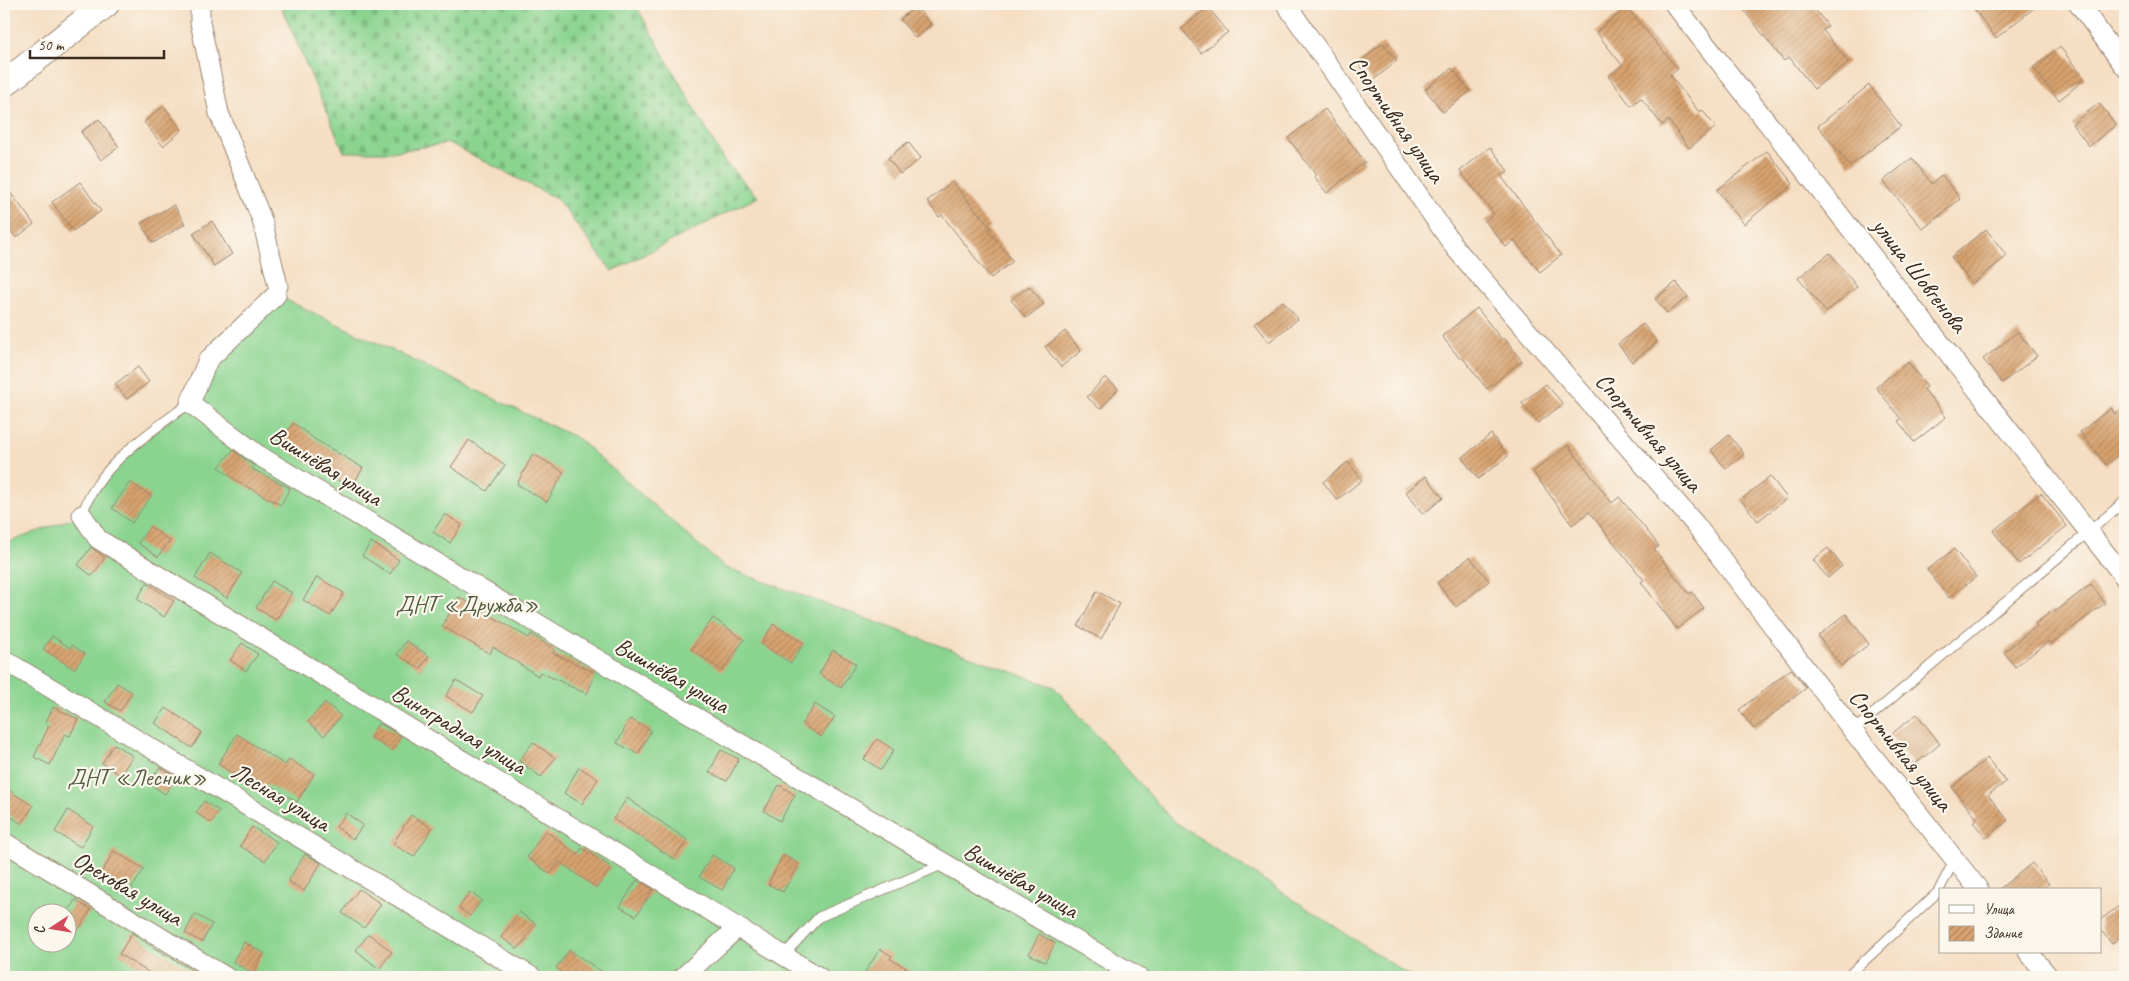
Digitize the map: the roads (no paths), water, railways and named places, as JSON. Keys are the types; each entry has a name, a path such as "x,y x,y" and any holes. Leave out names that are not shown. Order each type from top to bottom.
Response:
{"street":[{"path":"4,84 106,4"},
{"path":"190,403 208,360 277,291 262,220 220,113 200,22 200,4"},
{"name":"Спортивная улица","path":"1286,4 1456,249 1694,524 1852,731 1978,888"},
{"name":"улица Шовгенова","path":"1674,4 2125,578"},
{"path":"2079,4 2125,67"},
{"name":"Вишнёвая улица","path":"190,403 258,455 578,648 1138,977"},
{"name":"Виноградная улица","path":"82,515 98,539 819,977"},
{"name":"Лесная улица","path":"4,660 532,977"},
{"name":"Ореховая улица","path":"4,842 226,977"},
{"path":"683,977 737,928"},
{"path":"2030,954 2049,977"}],"lane":[{"path":"82,515 87,498 102,477 143,437 190,403"},
{"path":"1852,731 2125,501"},
{"path":"1940,888 1955,858"},
{"path":"783,956 819,917 944,864"},
{"path":"1847,977 1939,890"}],"park label":[{"name":"ДНТ «Дружба»","path":"467,604"},
{"name":"ДНТ «Лесник»","path":"137,777"}]}
